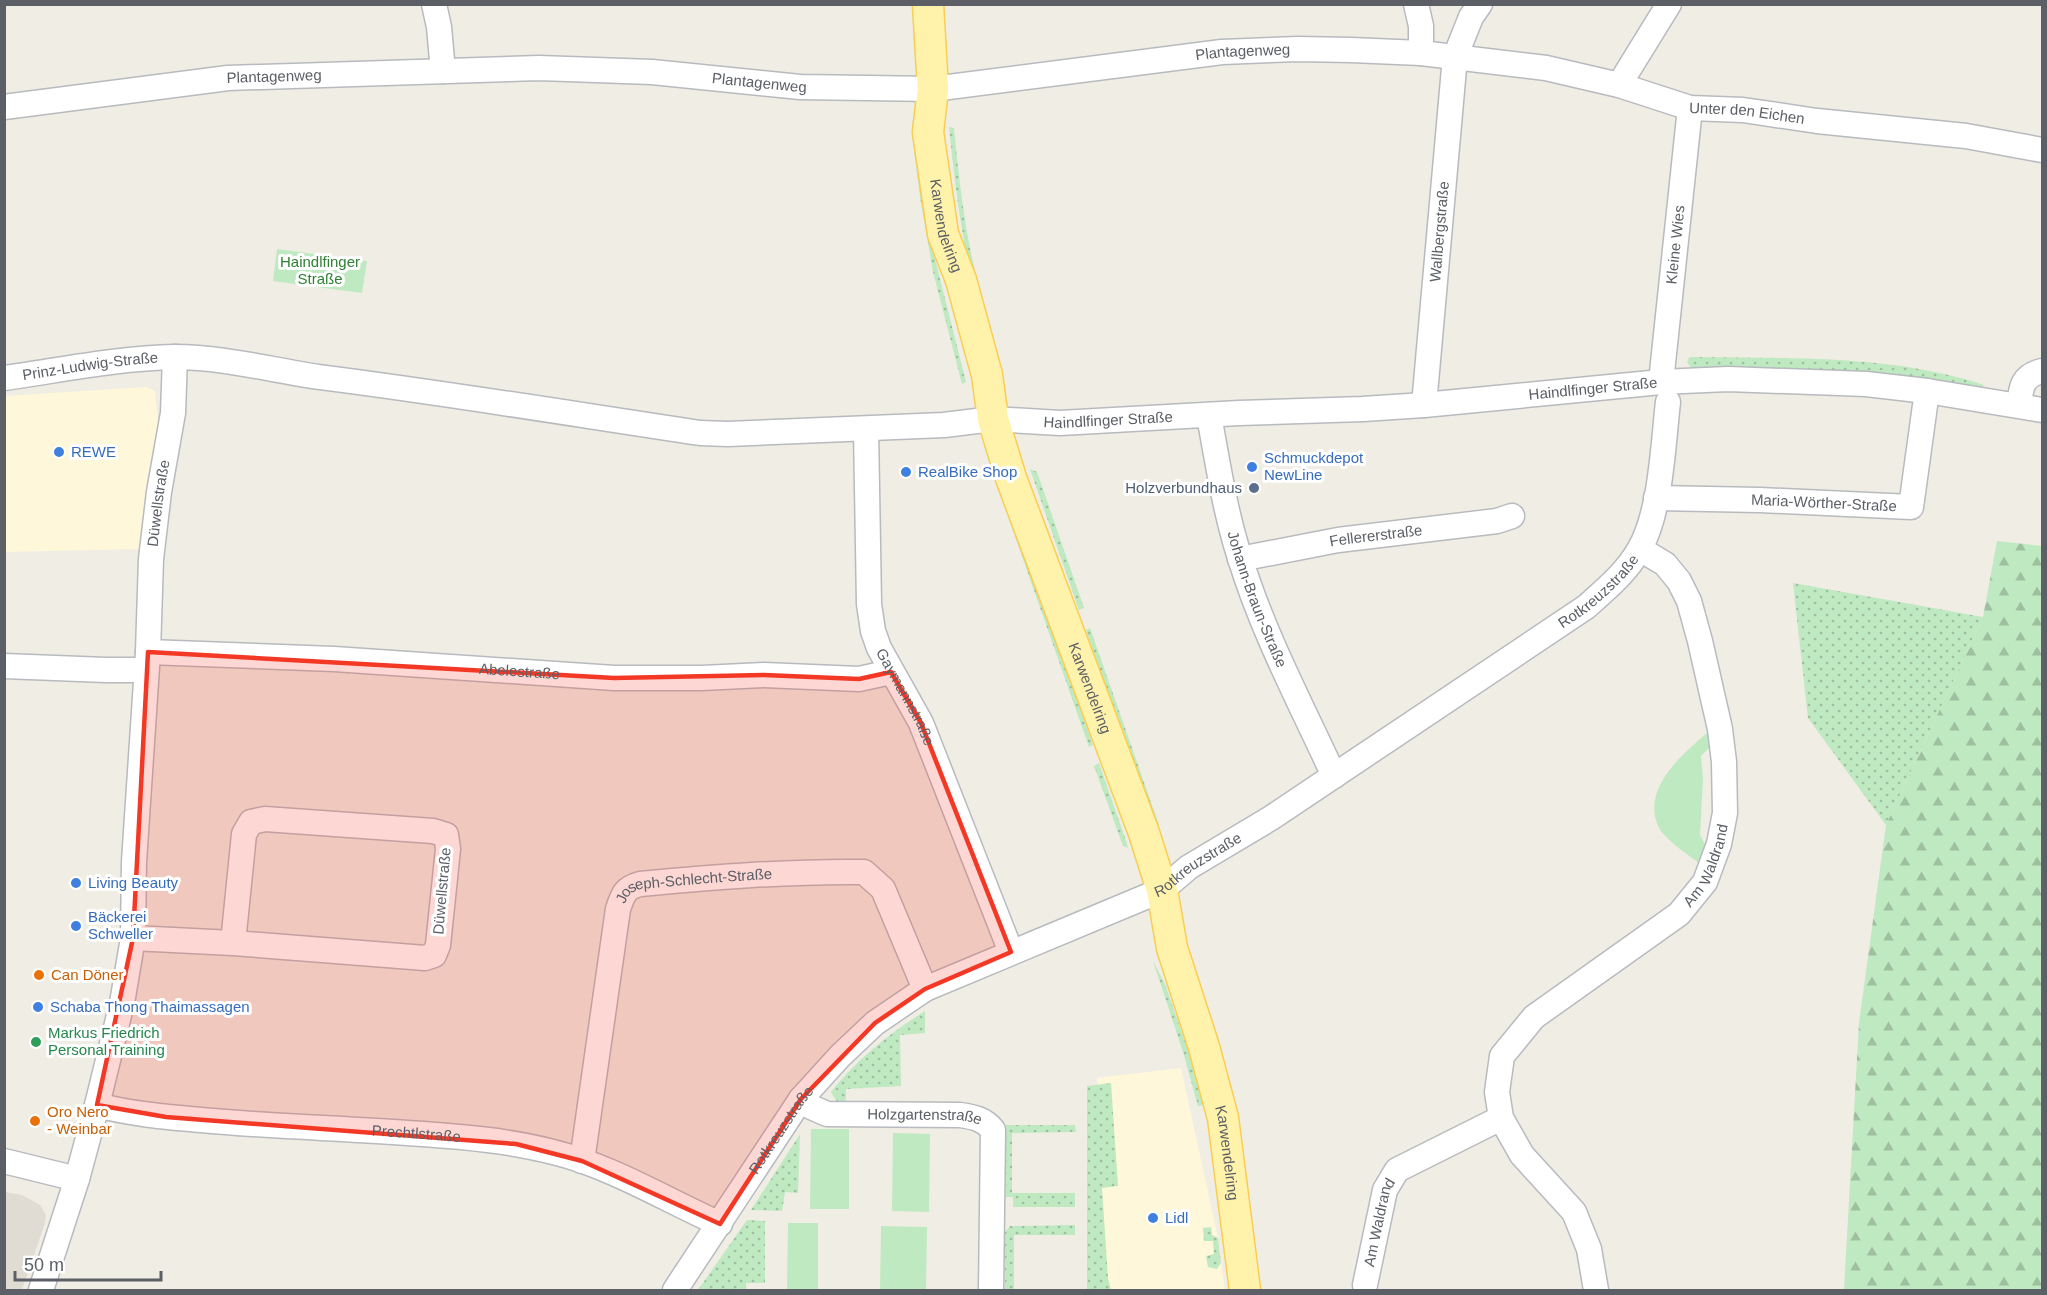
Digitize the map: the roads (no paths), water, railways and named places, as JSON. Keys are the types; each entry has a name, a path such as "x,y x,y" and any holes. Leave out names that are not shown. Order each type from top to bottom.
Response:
{"main road":[{"name":"Karwendelring","path":"928,4 933,89 928,123 943,234 961,280 987,375 993,418 1011,478 1144,833 1162,890 1172,948 1204,1047 1223,1118 1245,1290"}],"street":[{"path":"434,4 439,27 443,71"},
{"path":"1416,4 1421,26 1421,53"},
{"path":"1455,57 1471,17 1480,4"},
{"path":"1619,85 1670,4"},
{"name":"Plantagenweg","path":"4,107 228,78 539,68 652,72 801,87 933,89 1222,52 1298,49 1421,53 1455,57"},
{"name":"Unter den Eichen","path":"1455,57 1546,68 1619,85 1690,108 1743,110 1817,121 1966,136 2043,150"},
{"name":"Wallbergstraße","path":"1424,405 1455,57"},
{"name":"Kleine Wies","path":"1664,392 1690,108"},
{"name":"Haindlfinger Straße","path":"176,357 226,362 489,400 700,433 866,429 944,425 993,418 1060,423 1424,405 1664,392 1728,379 1866,384 1927,391 2043,410"},
{"name":"Prinz-Ludwig-Straße","path":"4,378 130,359 176,357"},
{"name":"Düwellstraße","path":"41,1290 77,1179 97,1106 122,1003 133,938 135,862 152,559 159,492 173,413 176,357"},
{"path":"2019,405 2021,386 2032,373 2043,371"},
{"name":"Maria-Wörther-Straße","path":"1656,498 1911,507 1927,391"},
{"name":"Rotkreuzstraße","path":"675,1290 801,1099 840,1056 875,1023 925,989 1162,890 1189,867 1270,818 1586,607 1623,572 1640,549 1650,523 1656,498 1664,392"},
{"name":"Johann-Braun-Straße","path":"1209,416 1222,492 1240,559 1261,618 1334,776"},
{"name":"Gaymannstraße","path":"866,429 868,604 873,631 891,672 921,723 1011,952"},
{"name":"Fellererstraße","path":"1240,559 1338,540 1497,521 1512,516"},
{"name":"Am Waldrand","path":"1596,1290 1589,1249 1574,1212 1522,1155 1501,1118 1497,1092 1502,1056 1534,1017 1680,914 1705,882 1719,844 1725,813 1724,762 1720,729 1700,641 1689,601 1680,581 1665,564 1640,549"},
{"name":"Abelestraße","path":"4,666 106,670 147,661 334,659 614,678 764,675 859,679 891,672"},
{"name":"Düwellstraße","path":"133,938 233,943 425,958 434,955 438,945 448,849 446,835 423,830 265,819 251,822 244,834 233,943"},
{"name":"Joseph-Schlecht-Straße","path":"582,1161 618,909 623,895 630,887 640,884 729,876 864,872 884,889 925,989"},
{"name":"Holzgartenstraße","path":"801,1099 827,1114 960,1115 975,1117 986,1122 993,1130 991,1290"},
{"name":"Prechtlstraße","path":"97,1106 166,1117 236,1123 471,1138 553,1152 582,1161 720,1224"},
{"name":"Am Waldrand","path":"1365,1285 1385,1190 1397,1170 1501,1118"},
{"path":"4,1161 77,1179"}],"place":[{"name":"REWE","path":"59,452"},
{"name":"Schmuckdepot NewLine","path":"1252,467"},
{"name":"RealBike Shop","path":"906,472"},
{"name":"Holzverbundhaus","path":"1254,488"},
{"name":"Living Beauty","path":"76,883"},
{"name":"Bäckerei Schweller","path":"76,926"},
{"name":"Can Döner","path":"39,975"},
{"name":"Schaba Thong Thaimassagen","path":"38,1007"},
{"name":"Markus Friedrich Personal Training","path":"36,1042"},
{"name":"Oro Nero - Weinbar","path":"35,1121"},
{"name":"Lidl","path":"1153,1218"}]}
